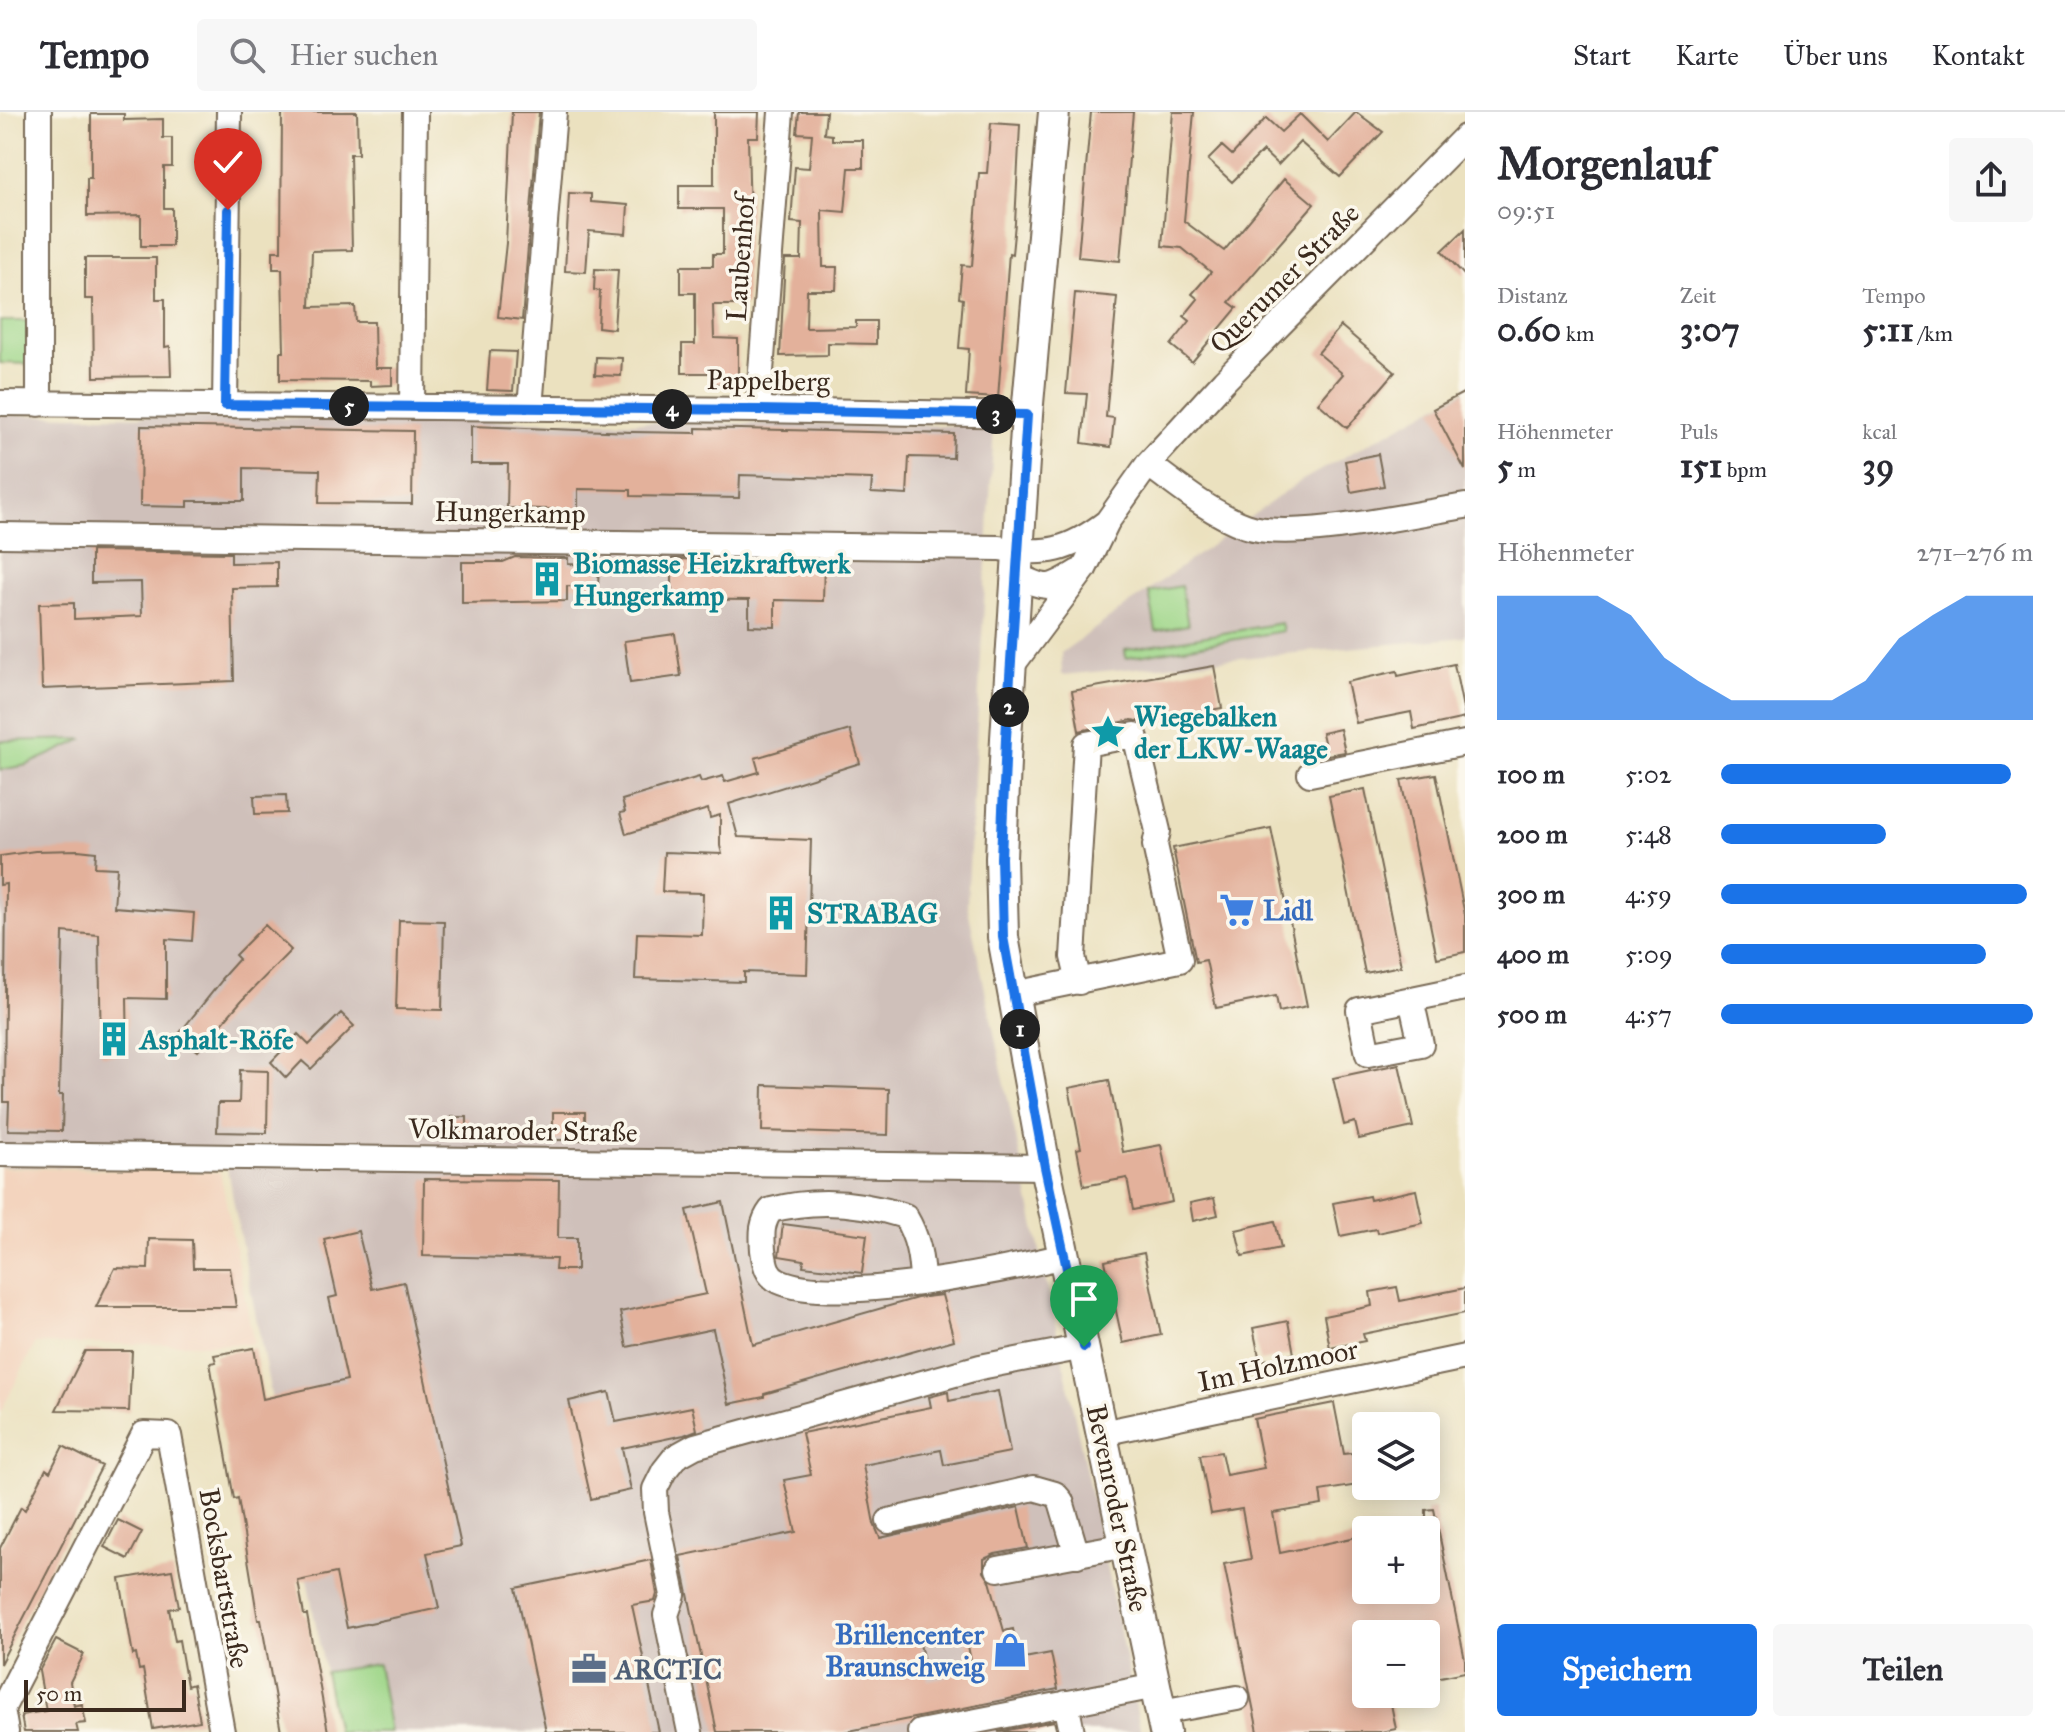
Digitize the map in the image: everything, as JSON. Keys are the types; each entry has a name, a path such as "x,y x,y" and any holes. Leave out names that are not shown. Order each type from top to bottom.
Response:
{"main road":[{"name":"Bevenroder Straße","path":"1054,112 1027,415 1011,667 1001,858 1003,937 1045,1167 1161,1710"}],"street":[{"path":"39,112 39,404"},
{"path":"225,405 229,112"},
{"path":"412,407 415,112"},
{"path":"530,408 554,112"},
{"name":"Laubenhof","path":"758,410 781,112"},
{"name":"Querumer Straße","path":"1011,667 1084,569 1107,522 1148,464 1224,381 1465,137"},
{"name":"Pappelberg","path":"0,403 1027,415"},
{"path":"1148,464 1200,502 1247,526 1263,530 1313,529 1465,506"},
{"name":"Querumer Straße","path":"1019,564 1083,540 1107,522"},
{"name":"Hungerkamp","path":"0,535 999,548 1019,564"},
{"path":"1019,564 1044,588 1059,584 1084,569"},
{"path":"1014,994 1079,982 1180,960 1155,845 1158,831 1135,735 1086,744 1073,957 1079,982"},
{"path":"1310,774 1465,743"},
{"path":"1411,999 1465,988"},
{"name":"Volkmaroder Straße","path":"0,1154 1045,1167"},
{"path":"922,1281 921,1255 905,1216 880,1208 835,1203 794,1204 771,1210 763,1220 765,1269 778,1281 817,1289 861,1289 922,1281 1065,1256"},
{"path":"690,1732 666,1615 673,1595 656,1512 655,1489 675,1457 695,1446 980,1367 1084,1347"},
{"name":"Im Holzmoor","path":"1102,1433 1465,1357"},
{"name":"Bocksbartstraße","path":"6,1732 2,1709 144,1434 169,1435 222,1732"},
{"path":"889,1521 1034,1488 1055,1494 1061,1501 1077,1555"},
{"path":"998,1569 1126,1545"},
{"path":"920,1732 1066,1703 1161,1710 1237,1698"},
{"path":"1066,1703 1072,1732"}],"shaded area":[{"path":"1465,390 1465,637 1062,675 1061,653 1299,482"},
{"path":"0,415 994,426 967,904 1141,1732 390,1732 378,1665 325,1672 227,1168 0,1167"},
{"path":"0,1168 220,1172 254,1344 35,1344 0,1413"}],"green space":[{"path":"0,321 30,321 30,364 0,363"},
{"path":"1181,586 1188,625 1156,631 1149,592"},
{"path":"1281,623 1283,631 1126,658 1125,650"},
{"path":"84,739 27,765 0,770 0,741"},
{"path":"378,1664 390,1732 337,1732 325,1672"}],"building":[{"path":"282,112 357,112 358,154 350,154 352,250 312,251 310,307 355,306 356,322 374,322 375,368 392,368 392,385 370,386 370,381 280,380 280,352 284,352 282,269 273,269 273,251 281,251"},
{"path":"512,112 539,112 522,320 498,317 506,243"},
{"path":"714,112 759,112 758,137 748,137 750,222 746,247 746,305 713,305 714,338 738,339 738,384 710,384 710,373 682,373 682,344 695,344 695,293 681,293 681,266 713,266 713,254 723,254 723,209 679,209 679,185 714,185"},
{"path":"799,112 826,112 824,134 832,135 832,140 863,140 863,168 849,168 845,212 822,210 823,267 837,267 836,290 807,290 806,328 856,327 856,321 876,321 876,344 828,343 828,355 780,356 785,259 801,259 802,223 791,222 795,167 809,168 812,134 797,133"},
{"path":"1091,112 1133,112 1120,261 1078,257"},
{"path":"1173,112 1194,112 1184,221 1224,251 1284,179 1314,204 1229,302 1237,308 1192,362 1171,345 1190,321 1184,316 1198,299 1192,294 1211,272 1182,248 1162,246"},
{"path":"1356,112 1383,132 1340,177 1300,142 1278,165 1263,151 1232,182 1208,160 1222,146 1232,155 1266,118 1281,132 1300,114 1328,142"},
{"path":"91,114 124,114 124,120 163,119 163,138 172,138 172,167 164,167 164,208 172,208 172,246 141,246 141,215 87,216 87,178 91,178"},
{"path":"991,123 1020,125 1015,223 1012,254 1009,253 998,398 966,396 969,349 959,348 962,265 972,266 979,173 987,173"},
{"path":"569,193 591,194 591,202 628,205 626,234 589,231 586,272 565,271"},
{"path":"1465,229 1465,276 1442,251"},
{"path":"85,258 156,258 156,299 165,299 165,347 170,346 171,376 94,377 93,299 85,299"},
{"path":"595,269 618,270 614,329 598,327 600,291 594,290"},
{"path":"1075,293 1117,297 1106,417 1114,418 1111,447 1082,443 1087,394 1066,393"},
{"path":"1341,326 1395,372 1347,428 1318,403 1343,374 1318,353"},
{"path":"490,351 516,352 513,391 487,390"},
{"path":"596,357 622,358 621,376 595,375"},
{"path":"1465,392 1465,470 1433,409"},
{"path":"141,426 413,431 412,504 319,503 320,470 244,468 244,501 188,501 188,507 140,506"},
{"path":"471,426 632,432 696,433 696,428 954,434 953,458 909,457 907,495 871,493 872,479 740,475 739,498 631,496 631,490 578,489 578,510 507,508 508,464 471,464"},
{"path":"1378,454 1384,486 1351,492 1345,461"},
{"path":"91,551 231,553 231,563 277,562 277,587 232,588 234,681 42,689 39,604 74,603 74,619 142,616 141,582 91,583"},
{"path":"515,557 568,558 568,564 599,565 598,587 567,586 567,601 462,603 462,562 503,562"},
{"path":"672,559 824,561 823,601 775,600 775,627 749,626 749,600 672,599"},
{"path":"675,634 681,676 630,683 624,641"},
{"path":"1454,664 1465,718 1414,729 1411,712 1356,723 1347,682 1397,671 1398,676"},
{"path":"1214,666 1222,708 1142,722 1132,720 1079,731 1072,691"},
{"path":"1340,729 1345,752 1327,755 1322,733"},
{"name":"STRABAG","path":"850,730 860,763 729,804 738,837 811,840 807,974 744,972 744,982 635,979 637,933 702,935 703,893 662,892 664,852 722,854 720,815 710,818 708,809 626,834 620,813 625,812 622,800 699,777 701,782 723,776 725,782 759,772 755,758"},
{"path":"1436,774 1465,915 1465,952 1437,958 1401,780"},
{"path":"1365,789 1401,966 1365,973 1329,796"},
{"path":"286,795 287,813 255,814 254,796"},
{"name":"Lidl","path":"1271,828 1307,1006 1279,1012 1276,996 1216,1008 1206,960 1196,962 1173,848"},
{"path":"78,850 96,852 95,867 117,868 114,907 194,913 192,941 166,939 166,999 127,998 128,1054 101,1055 99,935 63,932 59,1095 63,1095 62,1131 8,1130 9,1102 4,1102 6,884 0,885 0,856"},
{"path":"399,920 444,921 442,1010 396,1009"},
{"path":"265,925 291,950 198,1051 178,1035 239,959 235,955"},
{"path":"341,1013 354,1026 311,1069 302,1061 286,1078 271,1062 298,1034 309,1045"},
{"path":"1399,1064 1413,1127 1359,1139 1355,1122 1344,1125 1333,1078"},
{"path":"240,1070 268,1071 267,1133 217,1132 218,1103 239,1103"},
{"path":"1109,1080 1123,1152 1161,1145 1172,1202 1133,1210 1127,1178 1084,1186 1077,1149 1081,1148 1069,1088"},
{"path":"763,1085 889,1089 888,1135 762,1131"},
{"path":"553,1112 585,1112 585,1140 553,1140"},
{"path":"451,1117 467,1117 467,1137 451,1137"},
{"path":"424,1179 559,1180 558,1238 577,1238 577,1270 555,1270 556,1259 423,1256"},
{"path":"1416,1190 1423,1223 1377,1233 1376,1229 1340,1236 1333,1203 1369,1196 1370,1200"},
{"path":"1214,1198 1218,1215 1193,1221 1190,1203"},
{"path":"723,1202 753,1345 917,1298 942,1295 954,1340 764,1394 764,1397 729,1404 713,1329 627,1347 620,1312 706,1294 687,1210"},
{"path":"1275,1221 1281,1248 1242,1256 1236,1230"},
{"path":"783,1224 867,1235 862,1273 803,1266 804,1260 779,1256"},
{"path":"358,1231 372,1289 404,1282 461,1546 427,1553 439,1608 347,1628 336,1573 298,1581 328,1732 281,1732 210,1363 216,1362 214,1355 254,1348 263,1399 347,1380 329,1298 337,1296 324,1239"},
{"path":"149,1239 192,1240 193,1268 230,1268 236,1307 96,1307 115,1268 148,1269"},
{"path":"1144,1253 1161,1335 1123,1343 1105,1261"},
{"path":"1397,1287 1400,1301 1465,1288 1465,1313 1363,1334 1365,1341 1330,1348 1324,1316 1372,1306 1370,1292"},
{"path":"1288,1321 1294,1354 1260,1361 1253,1328"},
{"path":"85,1351 132,1351 129,1411 56,1410"},
{"path":"998,1391 1010,1452 944,1465 941,1450 863,1465 874,1524 880,1538 1019,1507 1028,1548 984,1559 984,1572 990,1581 1004,1631 1013,1629 1019,1659 1051,1653 1058,1689 844,1732 717,1732 680,1556 796,1532 784,1480 811,1475 802,1433 931,1407 929,1397 948,1392 949,1401","holes":["965,1631 973,1671 928,1680 920,1644"]},
{"path":"609,1392 616,1422 692,1407 697,1430 622,1448 631,1490 591,1499 569,1401"},
{"path":"1334,1403 1344,1454 1352,1453 1352,1486 1320,1491 1322,1505 1273,1513 1280,1553 1352,1538 1352,1604 1440,1604 1440,1538 1465,1672 1440,1677 1440,1620 1352,1620 1352,1708 1392,1708 1396,1729 1381,1732 1258,1732 1224,1564 1251,1559 1242,1509 1211,1514 1200,1455 1221,1452 1226,1475 1264,1468 1254,1419"},
{"path":"63,1446 102,1466 0,1664 0,1548 21,1507 25,1510 46,1469 50,1472"},
{"path":"1434,1509 1435,1516 1426,1516 1426,1510"},
{"path":"118,1520 142,1532 128,1559 104,1547"},
{"name":"ARCTIC","path":"651,1560 657,1594 655,1601 632,1605 659,1732 546,1732 516,1588"},
{"path":"172,1570 179,1607 169,1609 175,1641 179,1640 187,1686 193,1684 200,1721 153,1729 143,1669 139,1670 136,1654 133,1655 120,1579"},
{"path":"56,1640 84,1654 70,1682 74,1706 82,1704 86,1723 76,1724 78,1732 24,1732 21,1715 46,1711 39,1671"},
{"path":"1054,1721 1057,1732 998,1732"}],"place":[{"name":"Biomasse Heizkraftwerk Hungerkamp","path":"547,579"},
{"name":"Wiegebalken der LKW-Waage","path":"1108,732"},
{"name":"Lidl","path":"1237,910"},
{"name":"STRABAG","path":"781,913"},
{"name":"Asphalt-Röfe","path":"114,1039"},
{"name":"Brillencenter Braunschweig","path":"1010,1650"},
{"name":"ARCTIC","path":"589,1669"}],"route":[{"path":"228,210 225,405 1027,415 1006,738 1001,858 1003,937 1045,1167 1084,1347"}]}
